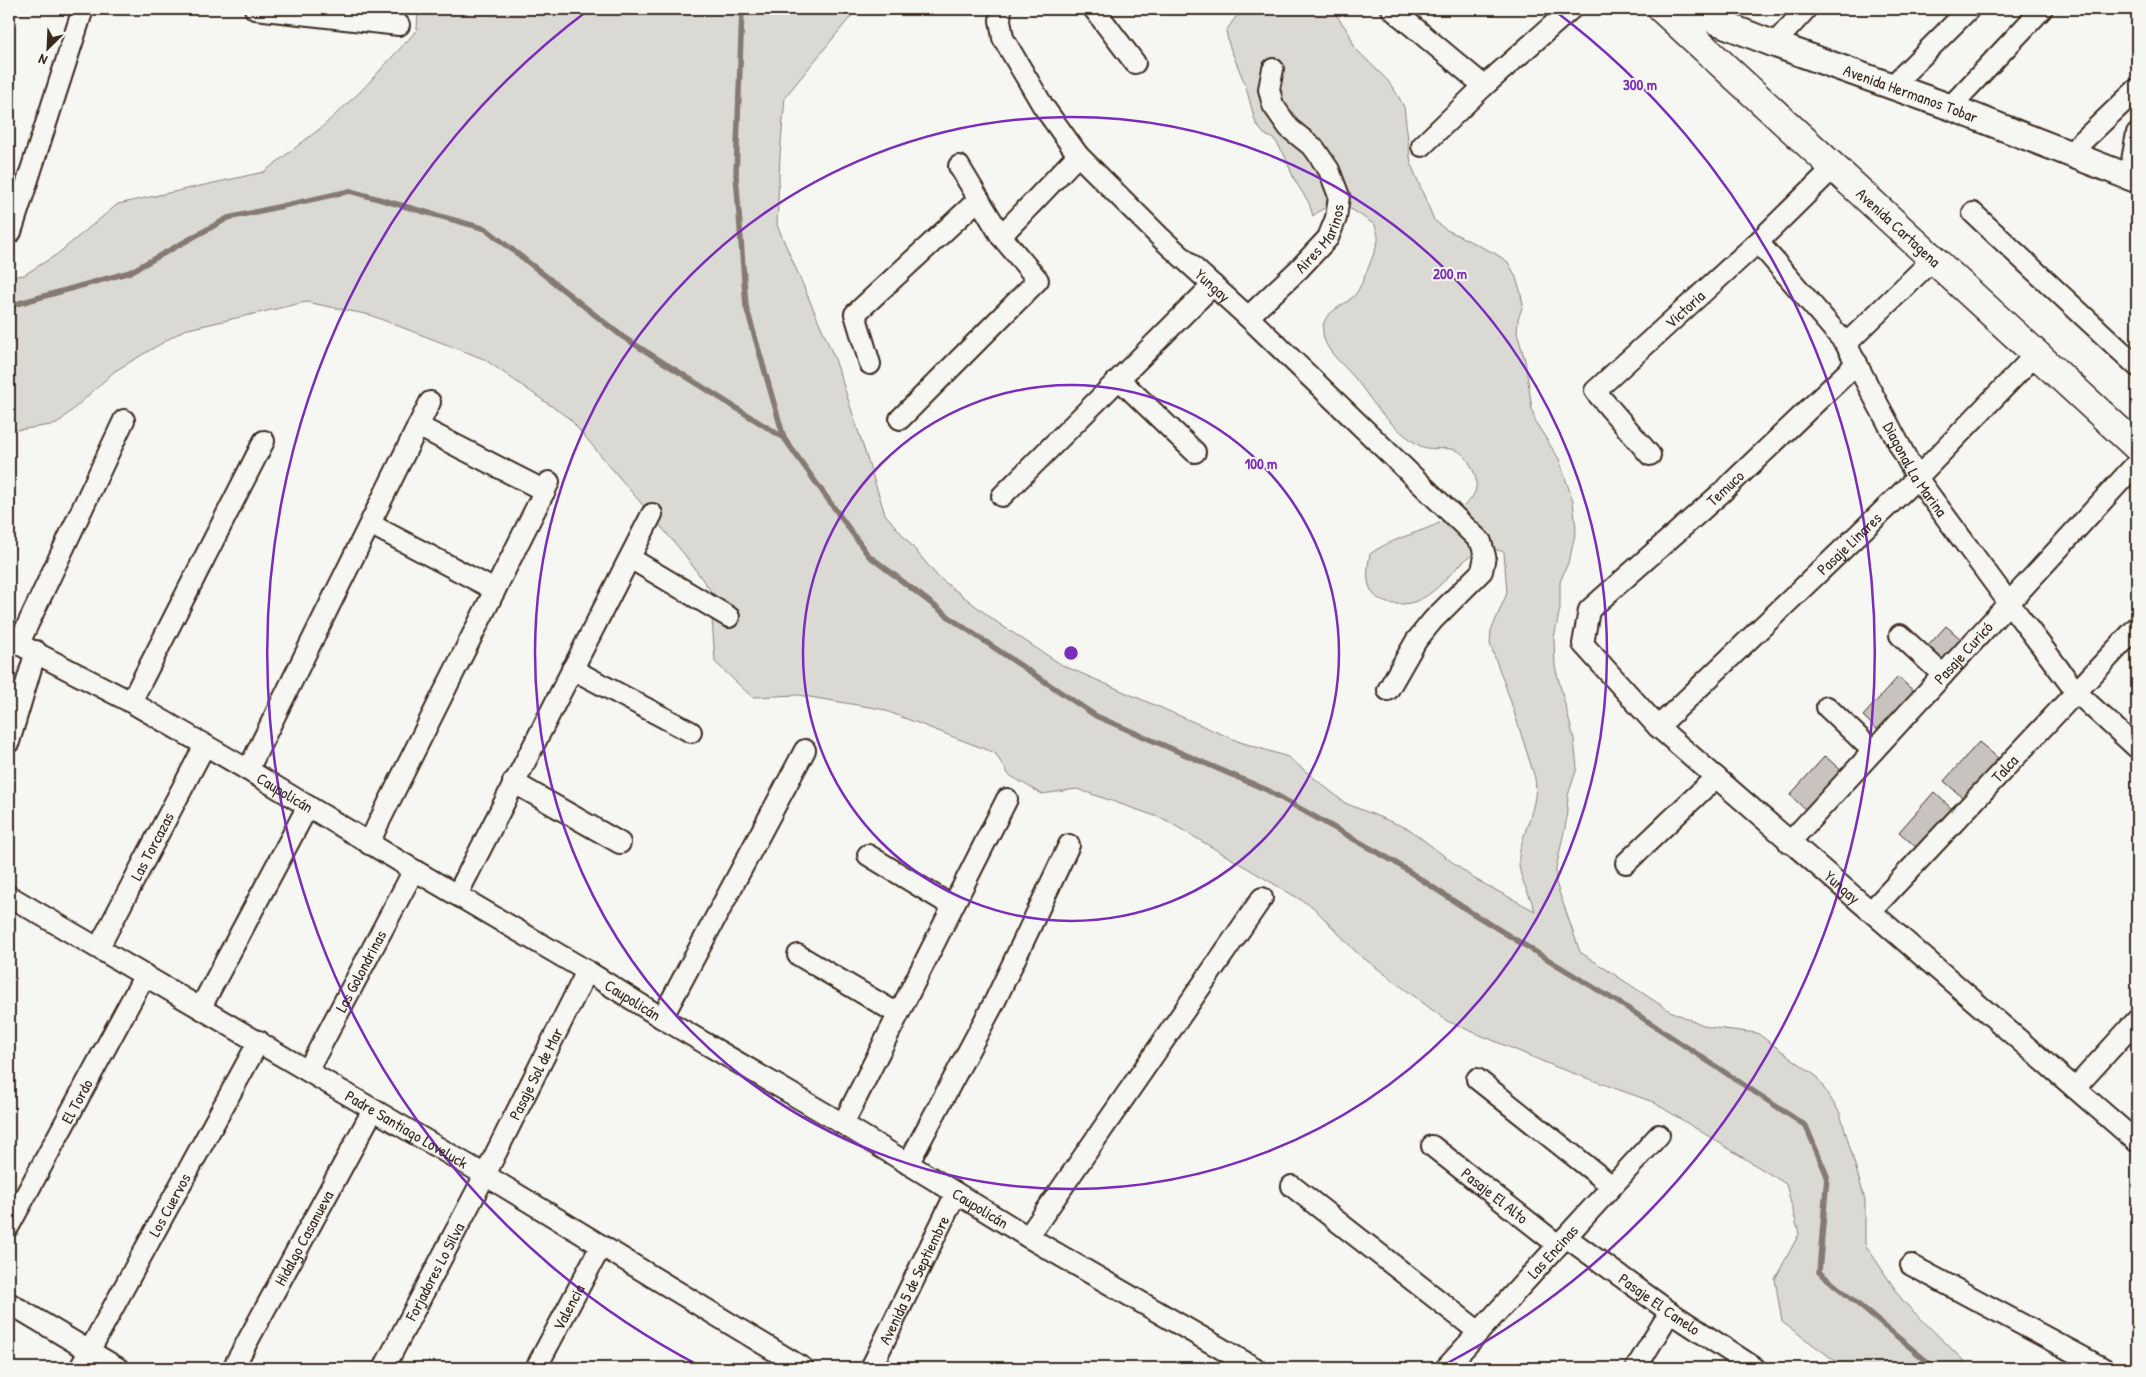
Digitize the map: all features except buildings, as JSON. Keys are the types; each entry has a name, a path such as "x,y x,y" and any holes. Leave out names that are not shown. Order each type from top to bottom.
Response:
{"main road":[{"name":"Avenida Cartagena","path":"1662,9 2137,447"}],"street":[{"path":"11,232 83,9"},
{"path":"255,9 348,14 399,25"},
{"name":"Yungay","path":"1002,9 1000,20 1003,38 1043,106 1078,155 1161,238 1477,536 1484,549 1482,571 1433,620 1406,657 1388,690"},
{"path":"1094,9 1136,63"},
{"path":"1392,9 1484,86"},
{"path":"1422,146 1484,86 1571,9"},
{"name":"Avenida Hermanos Tobar","path":"1684,9 1774,44 1950,107 2133,179"},
{"path":"1774,44 1806,9"},
{"path":"1892,86 1969,9"},
{"path":"1950,107 2042,9"},
{"name":"Aires Marinos","path":"1248,318 1328,238 1336,218 1339,196 1329,170 1314,148 1289,128 1273,105 1269,88 1273,69"},
{"path":"2070,153 2137,89"},
{"path":"2133,179 2137,133"},
{"path":"1001,236 1078,155"},
{"path":"900,419 1038,280 1001,236 959,166"},
{"name":"Victoria","path":"1650,455 1595,391 1758,242 1834,167"},
{"path":"870,364 855,314 979,199"},
{"path":"1973,212 2137,366"},
{"name":"Diagonal La Marina","path":"1758,242 1846,344 1917,478 2009,604 2077,693 2137,748"},
{"path":"1846,344 1933,259"},
{"path":"1002,496 1213,285"},
{"name":"Pasaje Linares","path":"1658,727 1917,478 2036,354"},
{"name":"Temuco","path":"1589,610 1720,494 1857,363"},
{"path":"1120,380 1195,452"},
{"path":"248,770 430,402"},
{"path":"9,742 21,644 124,420"},
{"path":"369,844 376,826 547,487 418,426"},
{"path":"132,702 264,441"},
{"name":"Pasaje Curicó","path":"1789,843 2137,463"},
{"path":"457,895 652,514"},
{"path":"370,524 495,590"},
{"path":"630,558 729,617"},
{"name":"Yungay","path":"1589,610 1583,644 1658,727 1789,843 1872,910 2137,1142"},
{"name":"Talca","path":"1872,910 2137,627"},
{"path":"1900,636 1943,675"},
{"name":"Caupolicán","path":"21,644 132,702 248,770 369,844 587,971 662,1018 1028,1237 1255,1368"},
{"path":"572,669 691,732"},
{"path":"1827,707 1873,751"},
{"name":"Las Torcazas","path":"99,947 205,745"},
{"path":"662,1018 805,750"},
{"path":"1626,863 1716,777"},
{"path":"514,782 620,843"},
{"path":"842,1124 1007,799"},
{"path":"200,1007 308,806"},
{"path":"908,1164 995,1001 1069,845"},
{"path":"868,855 952,906"},
{"name":"Las Golondrinas","path":"308,1070 414,870"},
{"name":"Padre Santiago Loveluck","path":"9,896 99,947 485,1175 803,1368"},
{"path":"1028,1237 1262,898"},
{"path":"798,955 898,1014"},
{"name":"Pasaje Sol de Mar","path":"485,1175 587,971"},
{"name":"El Tordo","path":"9,1226 145,975"},
{"path":"2075,1088 2137,1020"},
{"name":"Los Cuervos","path":"85,1360 259,1041"},
{"path":"1477,1079 1612,1186"},
{"name":"Hidalgo Casanueva","path":"233,1368 374,1110"},
{"name":"Las Encinas","path":"1446,1368 1659,1135"},
{"name":"Pasaje El Alto","path":"1432,1146 1562,1241"},
{"name":"Forjadores Lo Silva","path":"384,1368 485,1175"},
{"path":"1292,1186 1479,1332"},
{"name":"Avenida 5 de Septiembre","path":"871,1368 956,1193"},
{"name":"Pasaje El Canelo","path":"1562,1241 1755,1368"},
{"name":"Valencia","path":"536,1368 601,1246"},
{"path":"1911,1265 2103,1368"},
{"path":"9,1303 85,1360 118,1368"},
{"path":"1636,1368 1670,1312"}],"shaded area":[{"path":"418,9 857,9 785,97 777,225 835,359 885,514 938,577 998,623 1062,665 1240,742 1288,757 1345,803 1409,829 1473,878 1535,911 1522,878 1519,856 1533,808 1536,788 1535,778 1490,644 1491,631 1507,593 1504,552 1488,549 1476,552 1430,594 1420,600 1394,604 1379,599 1371,590 1368,579 1370,554 1393,541 1441,522 1461,509 1476,490 1474,472 1469,462 1458,451 1422,447 1396,428 1378,409 1327,345 1324,339 1323,325 1335,309 1353,297 1359,289 1372,258 1378,234 1375,225 1352,210 1338,205 1322,209 1313,216 1309,203 1294,179 1284,154 1275,140 1264,134 1256,124 1245,84 1229,45 1226,31 1235,18 1248,9 1332,9 1349,33 1355,48 1388,81 1404,107 1411,164 1434,220 1445,229 1496,254 1508,262 1520,290 1523,305 1518,319 1517,333 1525,360 1532,409 1536,423 1559,459 1573,501 1576,529 1570,558 1560,582 1560,608 1554,638 1555,666 1574,739 1577,768 1568,795 1566,823 1556,868 1556,883 1580,952 1670,1011 1708,1027 1757,1033 1816,1076 1840,1113 1865,1200 1865,1244 1903,1301 1971,1368 1845,1368 1782,1322 1775,1279 1799,1234 1786,1184 1653,1102 1556,1067 1447,1021 1357,953 1313,907 1164,819 1077,789 1042,794 1009,775 995,753 881,709 798,695 752,697 715,662 710,590 684,554 570,419 484,359 370,315 306,302 184,330 115,371 57,424 18,430 9,427 9,277 24,275 56,255 118,204 264,172 322,127 361,91 417,30"}],"waterway":[{"path":"742,9 736,175 746,306 784,438 868,555 953,620 1096,716 1267,790 1393,861 1472,913 1629,1009 1806,1126 1827,1176 1819,1272 1935,1368"},
{"path":"9,306 130,272 228,218 350,191 486,229 623,337 784,438"}]}
